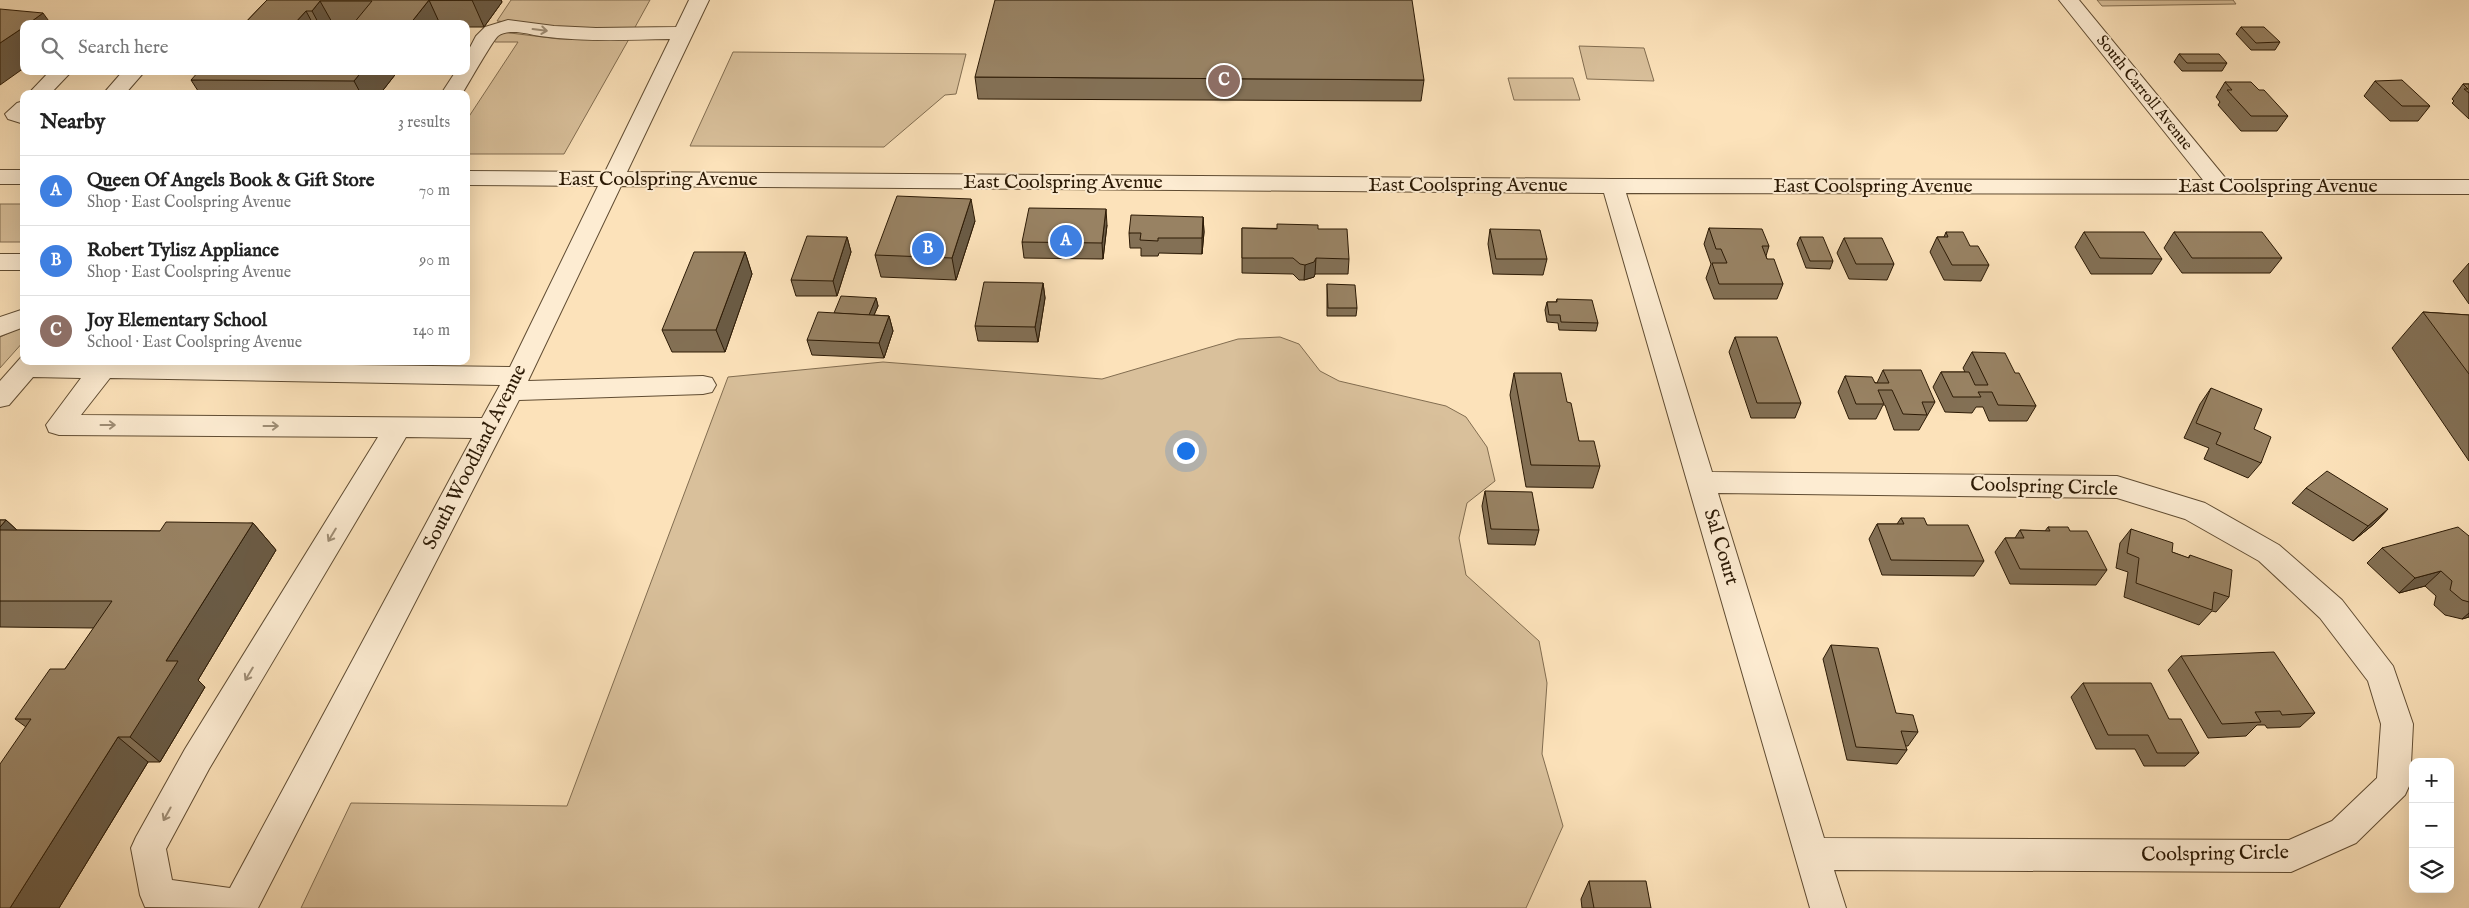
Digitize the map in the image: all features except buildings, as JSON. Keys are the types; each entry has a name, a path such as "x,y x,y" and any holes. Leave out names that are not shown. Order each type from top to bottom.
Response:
{"street":[{"name":"South Woodland Avenue","path":"240,907 514,384 699,0"},
{"name":"South Carroll Avenue","path":"2069,0 2219,185"},
{"path":"470,65 483,40 492,31 508,26 554,32 596,34 683,33"},
{"path":"42,90 58,75"},
{"path":"117,90 131,75"},
{"path":"454,90 463,75"},
{"path":"0,176 20,177"},
{"name":"East Coolspring Avenue","path":"470,178 1613,186 2219,185 2469,187"},
{"name":"Sal Court","path":"1613,186 1828,908"},
{"path":"0,262 20,262"},
{"path":"0,327 20,319"},
{"path":"0,398 29,365 514,384 703,385"},
{"path":"103,369 59,425 491,428"},
{"path":"240,907 158,895 148,848 198,759 398,427"},
{"name":"Coolspring Circle","path":"1702,482 2117,487 2195,511 2269,553 2331,609 2382,675 2397,724 2393,784 2344,832 2291,856 1813,854"}],"shaded area":[{"path":"511,0 650,0 634,29 579,30 497,21"},
{"path":"2097,0 2233,0 2236,4 2102,6"},
{"path":"502,32 559,39 629,39 564,154 470,154 470,115 518,42 495,42 493,39"},
{"path":"1579,46 1644,48 1654,81 1587,79"},
{"path":"733,52 966,54 956,94 945,95 884,147 690,146"},
{"path":"1508,78 1573,78 1580,100 1514,100"},
{"path":"0,204 20,204 20,242 0,242"},
{"path":"20,328 20,346 0,368 0,337"},
{"path":"1280,337 1299,344 1320,371 1339,381 1446,406 1466,417 1487,447 1495,481 1467,503 1459,538 1466,575 1539,641 1547,683 1542,754 1563,826 1526,908 301,908 351,803 567,806 728,377 883,362 1102,379 1238,339"}],"place":[{"name":"Joy Elementary School","path":"1224,81"},
{"name":"Queen Of Angels Book & Gift Store","path":"1066,241"},
{"name":"Robert Tylisz Appliance","path":"928,249"}]}
